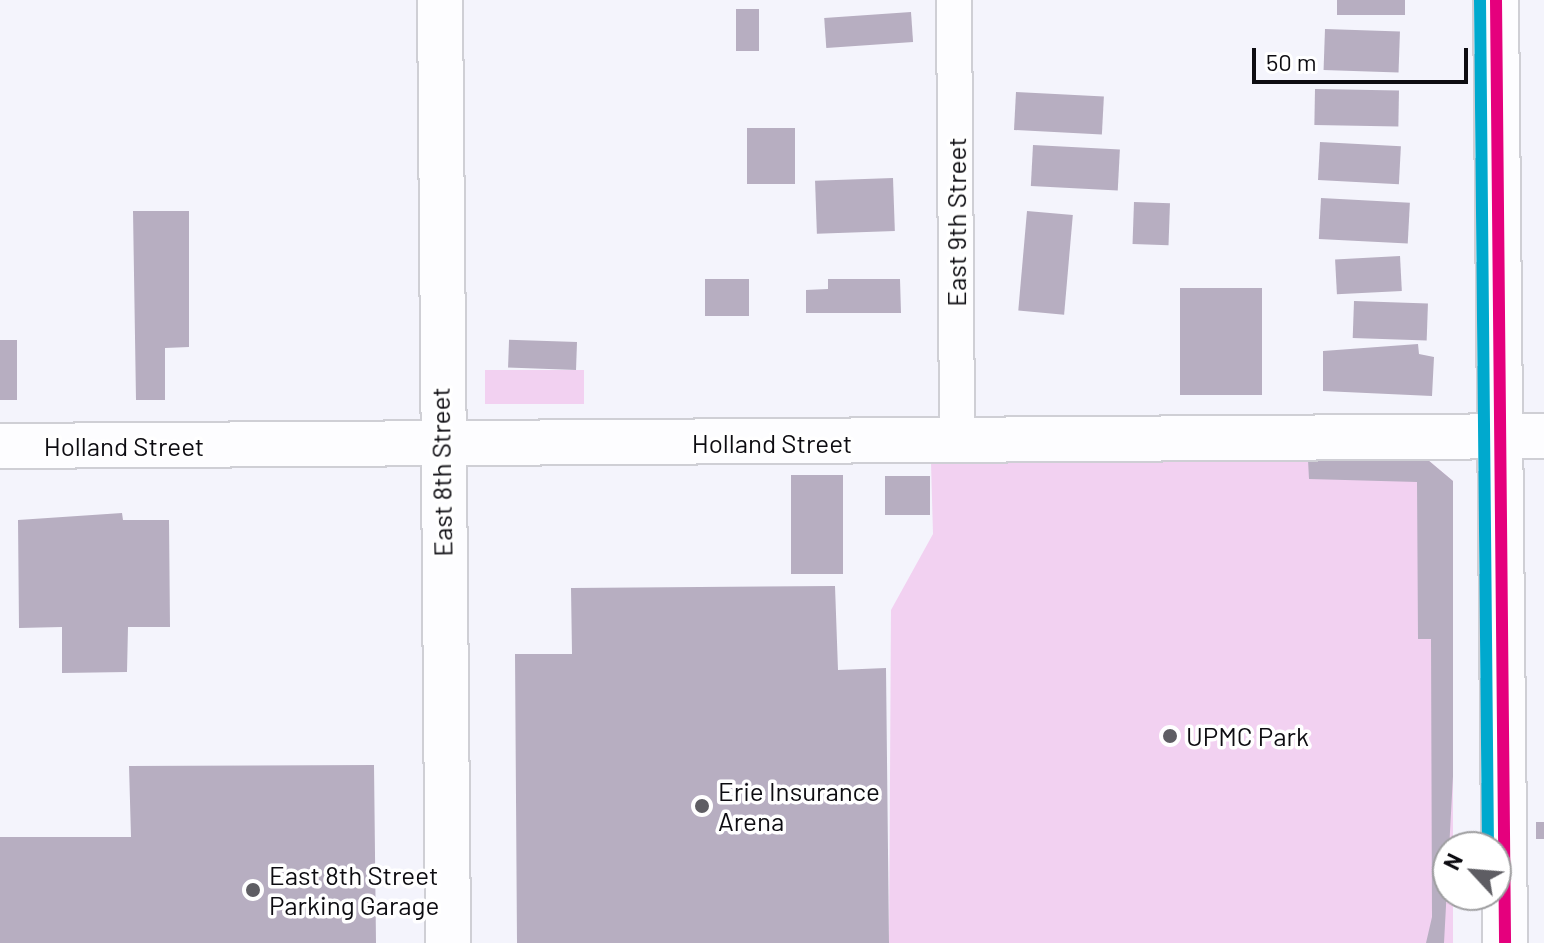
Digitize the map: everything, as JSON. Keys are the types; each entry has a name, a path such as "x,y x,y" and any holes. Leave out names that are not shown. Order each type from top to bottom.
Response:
{"street":[{"name":"East 8th Street","path":"440,0 440,447 448,943"},
{"name":"East 9th Street","path":"954,0 957,443"},
{"path":"1496,0 1523,436 1505,943"},
{"name":"Holland Street","path":"0,446 440,447 1523,436"}],"shaded area":[{"path":"485,370 584,370 584,404 485,404"},
{"name":"UPMC Park","path":"1422,455 1453,481 1453,831 1432,831 1432,911 1453,911 1453,943 889,943 891,610 933,534 931,463"}],"building":[{"path":"1337,0 1405,0 1405,15 1337,15"},
{"path":"736,9 759,9 759,51 736,51"},
{"path":"911,12 913,42 826,48 824,18"},
{"path":"1325,29 1400,32 1399,73 1324,70"},
{"path":"1315,89 1399,90 1398,126 1314,125"},
{"path":"1016,92 1104,97 1102,135 1014,130"},
{"path":"747,128 795,128 795,184 747,184"},
{"path":"1320,142 1401,146 1399,184 1318,180"},
{"path":"1033,145 1120,150 1118,190 1031,186"},
{"path":"893,178 895,231 817,234 815,181"},
{"path":"1321,198 1410,203 1408,244 1319,239"},
{"path":"1134,202 1170,203 1169,245 1133,244"},
{"path":"133,211 189,211 189,347 165,348 165,400 136,400"},
{"path":"1027,211 1073,215 1064,315 1018,311"},
{"path":"1400,256 1402,291 1337,294 1335,259"},
{"path":"705,279 749,279 749,316 705,316"},
{"path":"828,279 900,279 901,313 806,313 806,290 828,289"},
{"path":"1180,288 1262,288 1262,395 1180,395"},
{"path":"1354,301 1428,304 1427,341 1353,338"},
{"path":"0,340 17,340 17,400 0,400"},
{"path":"509,340 577,342 576,370 508,368"},
{"path":"1418,344 1419,354 1434,357 1432,396 1323,391 1323,351"},
{"path":"1422,455 1453,481 1453,776 1450,831 1432,831 1432,911 1446,911 1444,943 1426,943 1432,917 1431,639 1418,639 1417,482 1309,479 1308,460"},
{"path":"791,475 843,475 843,574 791,574"},
{"path":"885,476 930,476 930,515 885,515"},
{"path":"122,513 123,520 169,520 170,627 128,627 127,672 62,673 62,627 19,628 18,520"},
{"name":"Erie Insurance Arena","path":"835,586 838,670 886,668 889,943 517,943 515,654 572,654 571,588"},
{"name":"East 8th Street Parking Garage","path":"374,765 376,943 0,943 0,837 131,837 129,766"},
{"path":"1536,822 1544,822 1544,839 1536,839"}],"transit line":[{"path":"1480,0 1488,831"},
{"path":"1496,0 1505,943"}],"place":[{"name":"UPMC Park","path":"1170,736"},
{"name":"Erie Insurance Arena","path":"702,806"},
{"name":"East 8th Street Parking Garage","path":"253,890"}]}
